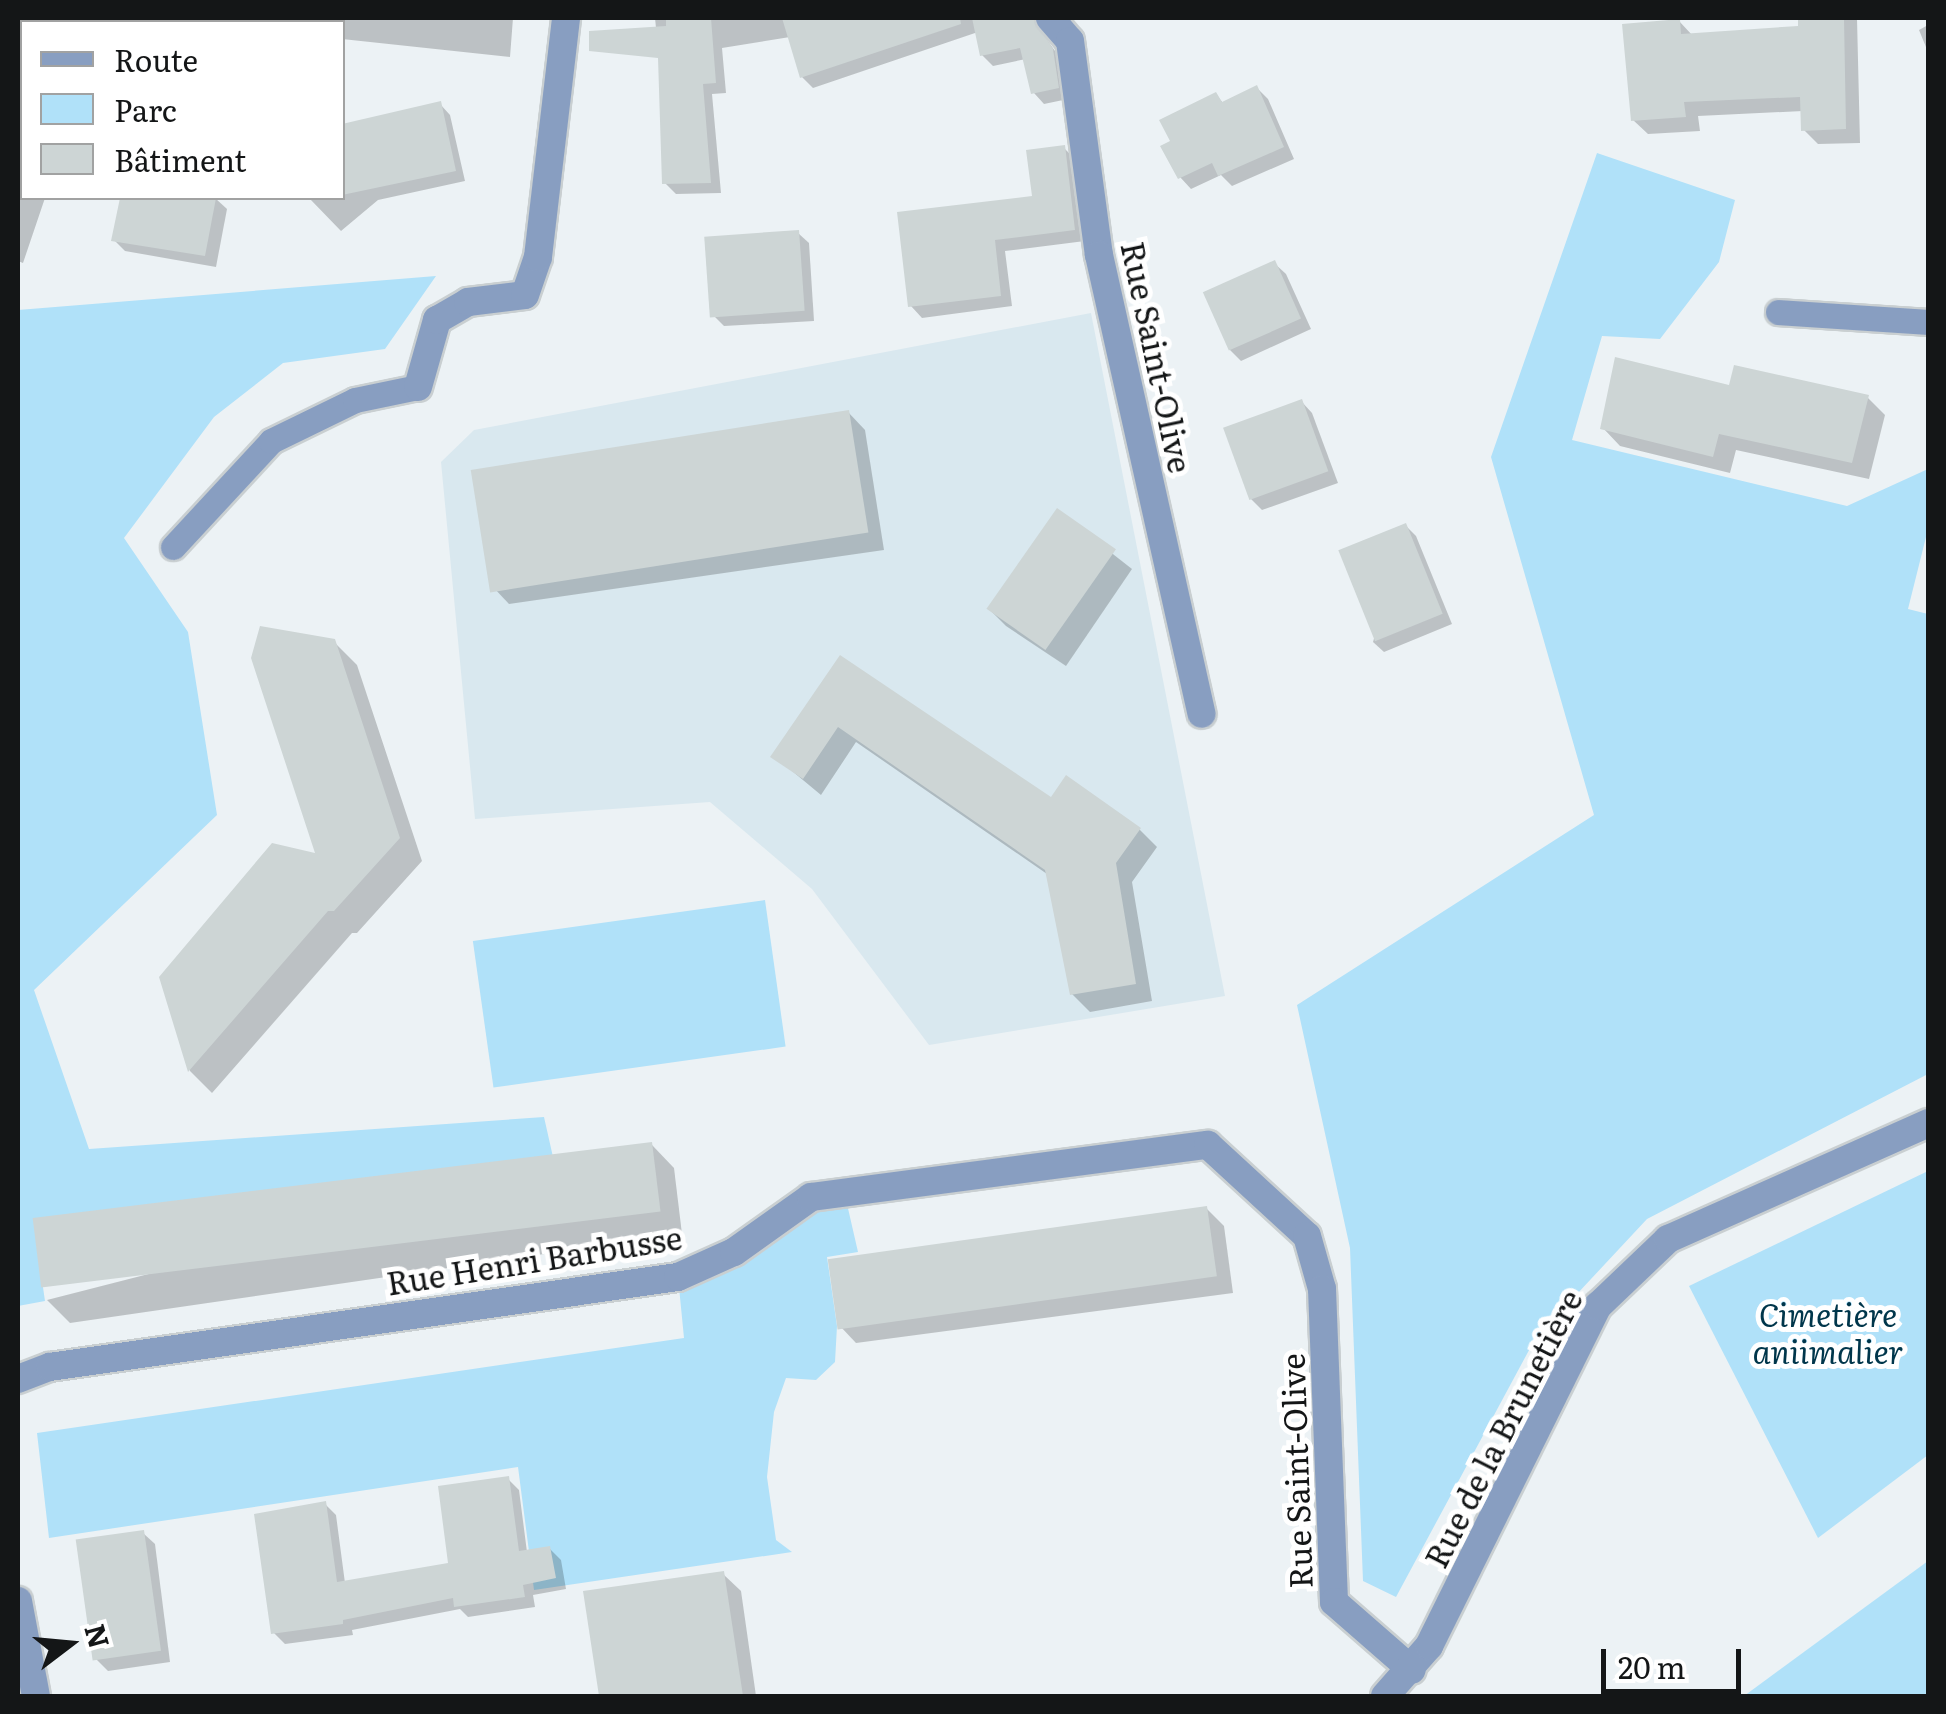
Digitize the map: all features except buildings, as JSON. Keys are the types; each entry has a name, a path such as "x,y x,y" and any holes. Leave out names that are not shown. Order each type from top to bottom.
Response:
{"street":[{"path":"418,387 437,320 468,302 524,295 538,258 566,18"},
{"name":"Rue Saint-Olive","path":"1050,18 1070,41 1102,272 1202,714"},
{"name":"Rue de la Brunetière","path":"1385,1696 1412,1670 1429,1646 1598,1306 1668,1239 1928,1123"},
{"name":"Rue Henri Barbusse","path":"18,1379 50,1366 678,1278 734,1252 811,1196 1208,1145 1307,1236"},
{"name":"Rue Saint-Olive","path":"1307,1236 1322,1290 1334,1602 1412,1670"},
{"path":"18,1602 36,1696"}],"lane":[{"path":"1778,312 1928,322"},
{"path":"173,547 270,441 355,400 418,387"}],"shaded area":[{"path":"1091,313 1225,996 929,1045 812,889 710,802 475,819 441,462 474,430"}],"green space":[{"path":"1597,153 1735,200 1719,262 1660,339 1602,336 1572,440 1847,506 1928,469 1928,529 1908,609 1928,614 1928,1074 1647,1219 1535,1339 1396,1597 1363,1581 1350,1248 1297,1005 1594,815 1491,457"},
{"path":"436,276 385,349 283,363 214,417 124,538 188,632 217,815 34,990 89,1149 544,1117 553,1157 35,1232 45,1301 18,1306 18,310"},
{"path":"765,900 786,1047 493,1088 473,941"},
{"name":"Cimetière aniimalier","path":"1928,1171 1928,1455 1818,1538 1689,1286"},
{"path":"811,1197 847,1204 858,1252 827,1257 837,1326 835,1362 816,1380 786,1378 774,1412 767,1477 776,1540 792,1552 534,1590 518,1467 49,1538 37,1433 684,1338 678,1277"},
{"path":"1928,1561 1928,1696 1744,1696"}]}
